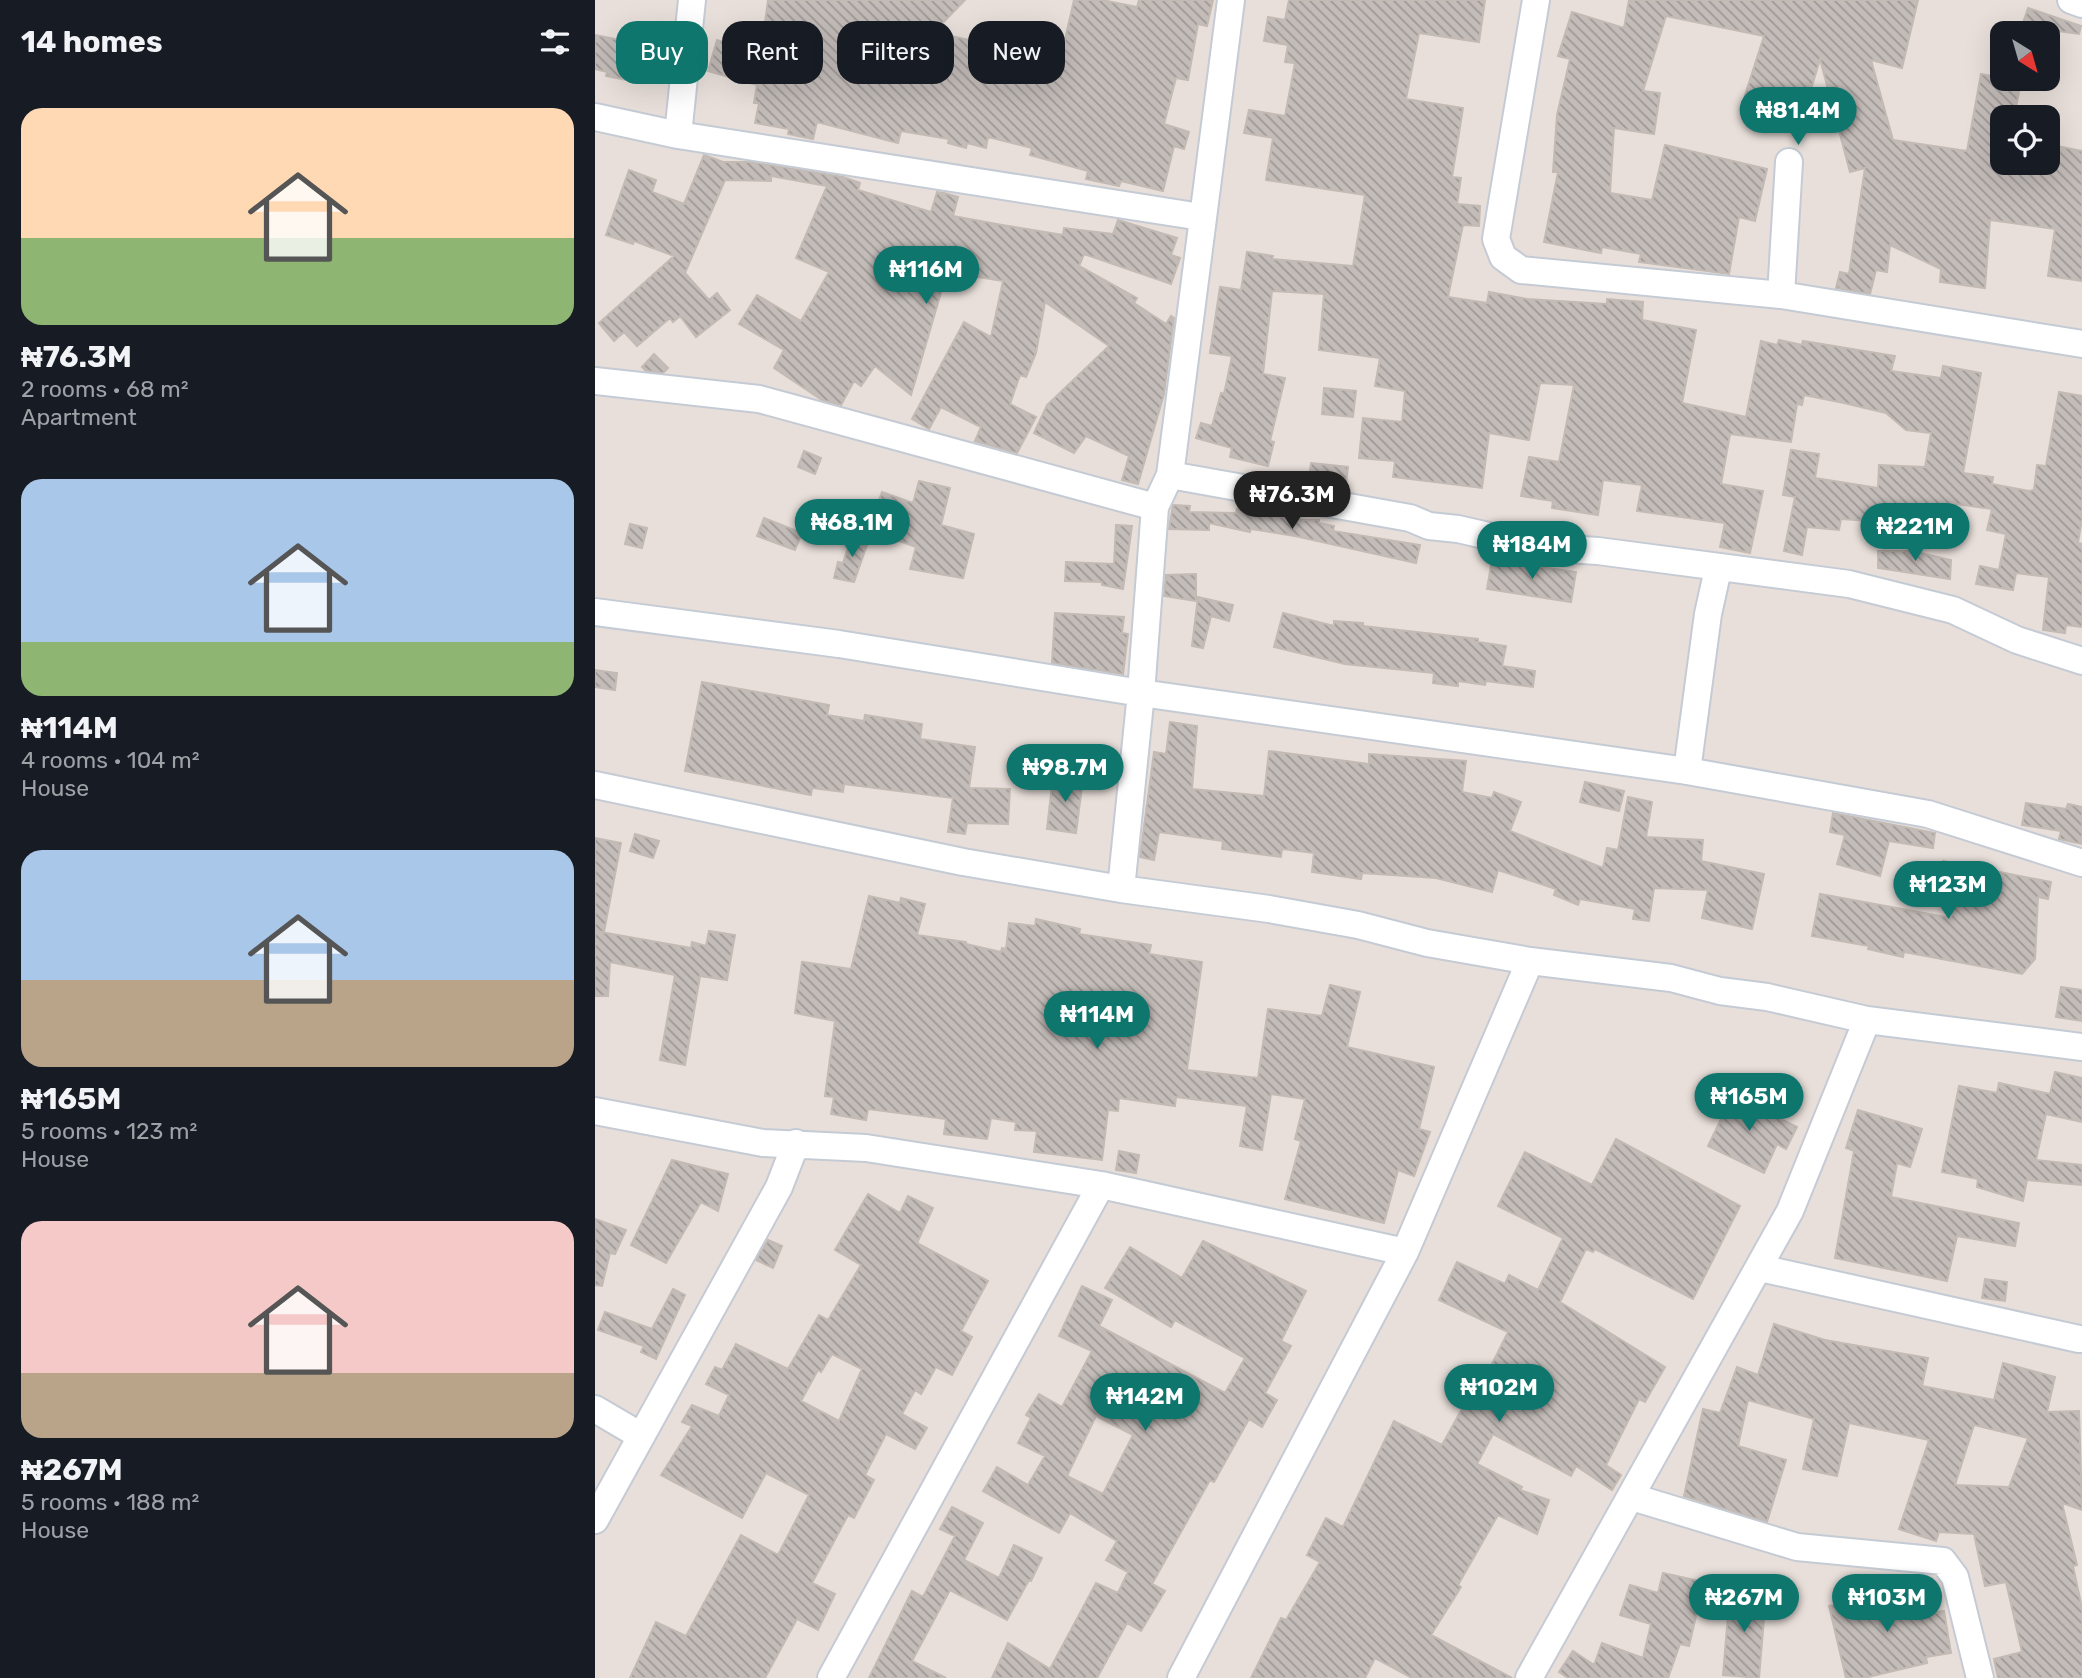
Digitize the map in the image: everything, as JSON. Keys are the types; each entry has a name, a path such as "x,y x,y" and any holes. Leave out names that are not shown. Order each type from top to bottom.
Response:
{"street":[{"path":"678,135 692,0"},
{"path":"1122,889 1155,507 1170,475 1201,217 1231,0"},
{"path":"1536,0 1496,239 1503,257 1521,270 1781,295 2082,344"},
{"path":"2071,0 2082,4"},
{"path":"595,117 678,135 1201,217"},
{"path":"1781,295 1789,162"},
{"path":"595,381 759,399 1155,507"},
{"path":"1170,475 1410,518 1429,526 1458,529 1536,547 1598,551 1849,584 1954,610 2017,640 2082,661"},
{"path":"1687,771 1708,614 1719,569"},
{"path":"595,611 839,644 1141,693 1687,771 1927,814 2082,863"},
{"path":"595,785 963,862 1122,889 1269,909 1309,919 1358,925 1427,943 1530,961 1671,978 1720,991 1767,998 1867,1020 2082,1046"},
{"path":"1181,1678 1405,1252 1530,961"},
{"path":"1529,1678 1790,1211 1867,1020"},
{"path":"595,1111 763,1143 866,1148 1101,1185 1405,1252"},
{"path":"595,1520 779,1187 796,1143"},
{"path":"831,1678 1101,1185"},
{"path":"1760,1268 2079,1339"},
{"path":"595,1409 641,1436"},
{"path":"1632,1497 1797,1547 1943,1561 1955,1577 1980,1678"}],"building":[{"path":"768,0 965,0 945,21 837,21 837,84 954,84 954,37 968,40 968,84 1065,84 1065,39 1074,0 1102,0 1137,7 1139,0 1213,0 1207,26 1198,24 1188,80 1176,78 1164,124 1189,132 1184,149 1174,146 1163,191 1121,181 1119,186 1086,179 1088,171 1030,155 1032,148 988,137 986,148 967,143 966,148 948,143 949,139 901,131 898,143 817,122 813,139 788,134 789,129 755,123 759,103 754,103 757,85 754,84 823,84 823,21 765,21"},
{"path":"1289,0 1485,0 1479,42 1419,33 1406,99 1463,108 1452,177 1461,178 1457,204 1480,206 1479,226 1463,225 1448,297 1487,303 1489,292 1527,299 1607,304 1607,299 1643,302 1642,320 1696,330 1682,403 1746,417 1761,341 1777,345 1779,340 1802,345 1803,341 1895,356 1891,371 1941,378 1943,366 1981,373 1963,473 1993,477 1992,484 2029,491 2034,490 2037,465 2046,466 2059,392 2082,396 2082,519 2078,543 2082,544 2082,627 2066,625 2065,633 2043,630 2049,577 2016,573 2013,590 1976,584 1980,566 1999,570 2006,534 1987,530 1992,509 1956,504 1954,527 1927,525 1928,516 1871,514 1870,521 1841,519 1839,530 1807,527 1802,555 1784,551 1795,497 1783,495 1791,450 1819,454 1815,478 1878,488 1879,465 1925,467 1931,433 1906,430 1886,413 1844,403 1804,395 1802,405 1797,404 1791,442 1730,434 1721,484 1763,491 1750,553 1720,547 1725,523 1637,511 1642,485 1603,480 1598,515 1552,508 1553,501 1521,496 1529,457 1559,462 1574,385 1540,383 1529,440 1489,433 1482,488 1393,477 1395,461 1359,458 1363,418 1402,422 1405,391 1375,386 1380,358 1319,350 1324,294 1272,291 1263,374 1285,378 1270,441 1274,442 1268,466 1230,457 1232,448 1196,438 1201,423 1212,426 1221,393 1224,394 1232,356 1210,353 1220,287 1241,290 1247,252 1273,256 1272,259 1353,266 1365,195 1266,180 1273,138 1244,133 1249,110 1285,116 1295,63 1285,62 1288,45 1264,41 1268,17 1285,20"},
{"path":"1629,0 1918,0 1902,68 1871,60 1893,140 1967,151 1981,74 1990,76 1990,91 2019,91 2016,105 1990,105 1990,175 2060,175 2060,147 2082,151 2082,281 2048,276 2055,229 1990,220 1985,288 1940,282 1941,269 1890,245 1887,272 1876,270 1870,294 1836,288 1840,272 1849,274 1865,168 1850,172 1820,59 1807,103 1799,101 1795,115 1779,110 1780,105 1745,95 1764,36 1666,16 1643,91 1660,93 1654,134 1614,128 1610,193 1652,200 1665,145 1767,169 1755,221 1739,217 1729,274 1639,262 1641,254 1602,247 1601,253 1544,242 1558,172 1553,172 1557,115 1570,59 1558,56 1572,12 1624,28"},
{"path":"2028,8 2081,26 2079,34 2060,31 2060,21 2024,21"},
{"path":"595,35 616,39 616,78 606,76 607,72 595,69"},
{"path":"717,40 722,41 722,75 708,71"},
{"path":"704,155 723,162 751,162 843,177 860,183 858,190 931,212 937,192 944,193 958,197 953,216 1002,225 1063,235 1064,228 1113,234 1118,220 1177,238 1171,255 1180,258 1171,284 1084,254 1079,266 1137,298 1134,303 1166,324 1171,316 1174,318 1164,394 1138,484 1122,480 1129,456 1086,436 1074,453 1034,433 1047,405 1109,346 1045,302 1036,353 1026,377 1020,375 1010,404 1036,417 1017,453 975,441 981,427 941,407 929,429 912,419 964,322 991,337 1003,281 947,272 911,395 875,366 861,386 854,381 841,405 822,400 774,368 784,350 739,324 757,295 801,321 829,272 796,258 827,186 771,176 771,181 725,180 685,273 709,300 717,293 730,310 696,337 680,316 673,322 670,318 637,346 624,332 614,341 599,323 674,256 634,241 633,244 606,235 629,170 656,180 652,192 684,204"},
{"path":"654,354 668,368 663,373 646,371 642,367"},
{"path":"1324,388 1356,391 1353,417 1322,414"},
{"path":"804,451 821,458 815,474 798,467"},
{"path":"1311,463 1348,467 1346,484 1309,480"},
{"path":"919,481 950,488 941,525 974,534 963,578 910,569 916,547 868,530 882,492 913,503"},
{"path":"1173,505 1190,506 1189,512 1236,513 1237,509 1298,520 1319,520 1319,523 1334,526 1333,531 1420,545 1416,563 1295,536 1251,529 1250,532 1209,523 1209,530 1169,529"},
{"path":"764,518 802,533 795,550 757,536"},
{"path":"630,524 647,528 642,548 625,544"},
{"path":"1116,525 1132,526 1123,589 1102,585 1102,582 1065,581 1066,562 1114,564"},
{"path":"853,533 869,539 854,582 834,578 838,562 843,563"},
{"path":"1878,551 1912,551 1951,560 1950,579 1878,568"},
{"path":"1492,560 1576,572 1571,602 1487,589"},
{"path":"1196,574 1196,601 1164,596 1166,575"},
{"path":"1198,597 1233,605 1229,621 1211,616 1203,648 1192,646"},
{"path":"1055,613 1124,617 1122,633 1128,634 1123,674 1052,663"},
{"path":"1283,613 1334,626 1334,621 1363,623 1363,626 1478,639 1478,642 1506,646 1502,666 1535,671 1533,687 1486,681 1485,685 1458,681 1458,686 1433,683 1434,673 1345,664 1274,647"},
{"path":"595,670 617,673 615,690 595,687"},
{"path":"702,682 829,705 827,715 864,721 865,715 922,724 920,739 975,747 969,788 1010,789 1008,824 967,823 965,834 948,832 953,798 844,784 843,792 812,788 811,795 685,771"},
{"path":"1170,722 1197,726 1192,789 1264,796 1269,751 1369,764 1369,754 1466,761 1462,792 1492,798 1494,792 1521,802 1510,831 1603,868 1607,848 1618,850 1628,797 1652,802 1646,837 1703,840 1701,861 1764,874 1752,929 1702,918 1708,890 1654,888 1649,921 1633,919 1635,909 1580,899 1578,905 1554,895 1556,889 1498,870 1492,892 1436,878 1362,873 1361,879 1312,872 1314,853 1282,849 1281,857 1258,854 1222,849 1223,841 1159,832 1154,860 1140,857 1154,752 1166,754"},
{"path":"1020,756 1051,760 1047,787 1016,783"},
{"path":"1053,776 1083,779 1076,833 1047,829"},
{"path":"1585,782 1624,791 1619,811 1580,802"},
{"path":"2026,803 2066,809 2068,804 2082,807 2082,844 2059,839 2061,831 2022,825"},
{"path":"1833,813 1935,833 1933,848 1889,841 1880,876 1837,864 1845,835 1830,832"},
{"path":"635,834 659,841 653,858 630,851"},
{"path":"595,838 621,843 604,932 595,931"},
{"path":"1943,861 2051,882 2048,899 2038,897 2035,959 2022,974 1904,952 1903,957 1868,949 1869,946 1812,936 1820,894 1951,918 1956,896 1937,891"},
{"path":"869,896 900,903 901,898 925,904 917,935 966,942 1001,952 1002,948 1006,949 1009,923 1035,926 1036,919 1080,929 1079,934 1151,945 1149,954 1202,962 1187,1070 1258,1078 1268,1009 1322,1016 1330,985 1360,992 1347,1047 1434,1067 1419,1129 1430,1132 1414,1176 1398,1170 1384,1223 1285,1199 1301,1141 1295,1139 1305,1099 1271,1094 1262,1150 1240,1146 1247,1106 1176,1097 1175,1106 1119,1098 1118,1111 1108,1110 1102,1160 1034,1152 1037,1131 1015,1130 1016,1122 991,1118 987,1139 944,1134 946,1119 868,1109 866,1120 831,1114 834,1097 825,1096 835,1021 795,1013 802,962 851,969"},
{"path":"595,931 691,948 692,942 706,946 709,931 735,935 727,980 700,976 685,1065 660,1060 675,975 610,962 608,996 595,996"},
{"path":"2061,987 2082,990 2082,1021 2056,1017"},
{"path":"2055,1072 2082,1078 2082,1122 2046,1114 2036,1160 2082,1165 2082,1185 2027,1180 2023,1201 1977,1187 1978,1179 1942,1172 1959,1086 1997,1093 1999,1083 2050,1094"},
{"path":"1727,1092 1797,1127 1786,1149 1777,1144 1764,1173 1708,1146 1722,1117 1716,1114"},
{"path":"1858,1110 1922,1129 1910,1167 1897,1163 1891,1197 2019,1223 2015,1246 1957,1236 1947,1281 1835,1258 1854,1151 1846,1148"},
{"path":"1616,1139 1740,1206 1693,1299 1595,1249 1593,1252 1586,1249 1560,1302 1665,1367 1645,1402 1639,1399 1606,1465 1621,1475 1612,1490 1576,1466 1571,1476 1493,1434 1477,1464 1522,1487 1520,1490 1549,1500 1537,1534 1498,1515 1458,1585 1461,1587 1431,1635 1512,1678 1412,1678 1375,1658 1365,1678 1251,1678 1281,1618 1286,1620 1320,1562 1307,1555 1326,1518 1343,1527 1394,1421 1442,1445 1473,1389 1478,1392 1508,1332 1439,1300 1457,1262 1505,1284 1509,1275 1538,1290 1563,1238 1498,1206 1525,1152 1592,1185"},
{"path":"1119,1151 1139,1155 1136,1173 1116,1170"},
{"path":"672,1160 728,1174 718,1211 701,1202 666,1263 631,1245"},
{"path":"868,1194 900,1213 908,1196 933,1208 917,1243 988,1281 961,1331 972,1337 952,1375 936,1367 921,1394 915,1390 902,1414 927,1428 915,1449 886,1434 865,1475 874,1480 854,1518 848,1515 812,1583 835,1594 818,1630 797,1619 765,1678 630,1678 656,1622 686,1636 741,1535 778,1555 809,1495 766,1473 742,1518 661,1475 692,1426 682,1422 692,1405 719,1416 729,1395 706,1384 715,1367 722,1370 736,1344 788,1369 819,1315 828,1320 861,1265 835,1250","holes":["832,1354 862,1369 839,1421 801,1401 818,1370 821,1372"]},
{"path":"595,1219 626,1230 615,1254 610,1253 602,1286 595,1285"},
{"path":"768,1240 782,1246 773,1268 756,1260"},
{"path":"1203,1241 1306,1291 1281,1341 1291,1346 1265,1393 1277,1400 1262,1427 1249,1419 1214,1482 1210,1480 1152,1584 1165,1591 1141,1631 1127,1623 1097,1678 992,1678 1008,1643 1050,1669 1096,1583 1118,1593 1128,1572 1106,1560 1117,1541 1070,1513 1059,1533 983,1491 997,1467 1028,1485 1045,1456 1018,1443 1031,1418 1026,1415 1039,1394 1062,1407 1092,1351 1059,1336 1082,1286 1112,1300 1099,1326 1225,1393 1245,1358 1175,1320 1171,1327 1105,1288 1130,1247 1182,1278","holes":["1096,1416 1133,1435 1103,1494 1067,1476"]},
{"path":"1985,1279 2007,1282 2005,1301 1982,1298"},
{"path":"673,1289 685,1295 656,1359 641,1352 644,1346 598,1330 605,1312 652,1329"},
{"path":"1774,1324 1825,1340 1928,1358 1922,1386 1994,1400 2003,1363 2055,1377 2047,1412 2079,1411 2082,1510 2062,1503 2077,1565 2073,1566 2082,1608 2082,1678 1998,1678 1994,1659 2022,1652 2006,1582 1985,1586 1974,1534 1939,1532 1936,1541 1899,1529 1929,1440 1849,1423 1837,1476 1803,1469 1814,1419 1748,1400 1738,1446 1786,1460 1767,1522 1684,1496 1703,1409 1720,1413 1737,1367 1758,1375","holes":["1974,1425 2028,1438 2009,1487 1955,1485"]},
{"path":"952,1507 983,1523 964,1560 999,1578 1014,1545 1042,1558 1031,1581 1029,1580 1007,1620 950,1590 912,1661 946,1678 869,1678 912,1591 923,1597 955,1536 940,1529"},
{"path":"1663,1573 1704,1582 1689,1646 1680,1644 1668,1678 1568,1678 1559,1672 1573,1651 1594,1665 1602,1643 1643,1658 1651,1624 1620,1615 1630,1585 1658,1593"},
{"path":"1909,1585 1917,1616 1944,1611 1951,1653 1926,1657 1927,1663 1864,1678 1846,1678 1829,1606"},
{"path":"1730,1591 1766,1594 1759,1678 1723,1675"}]}
